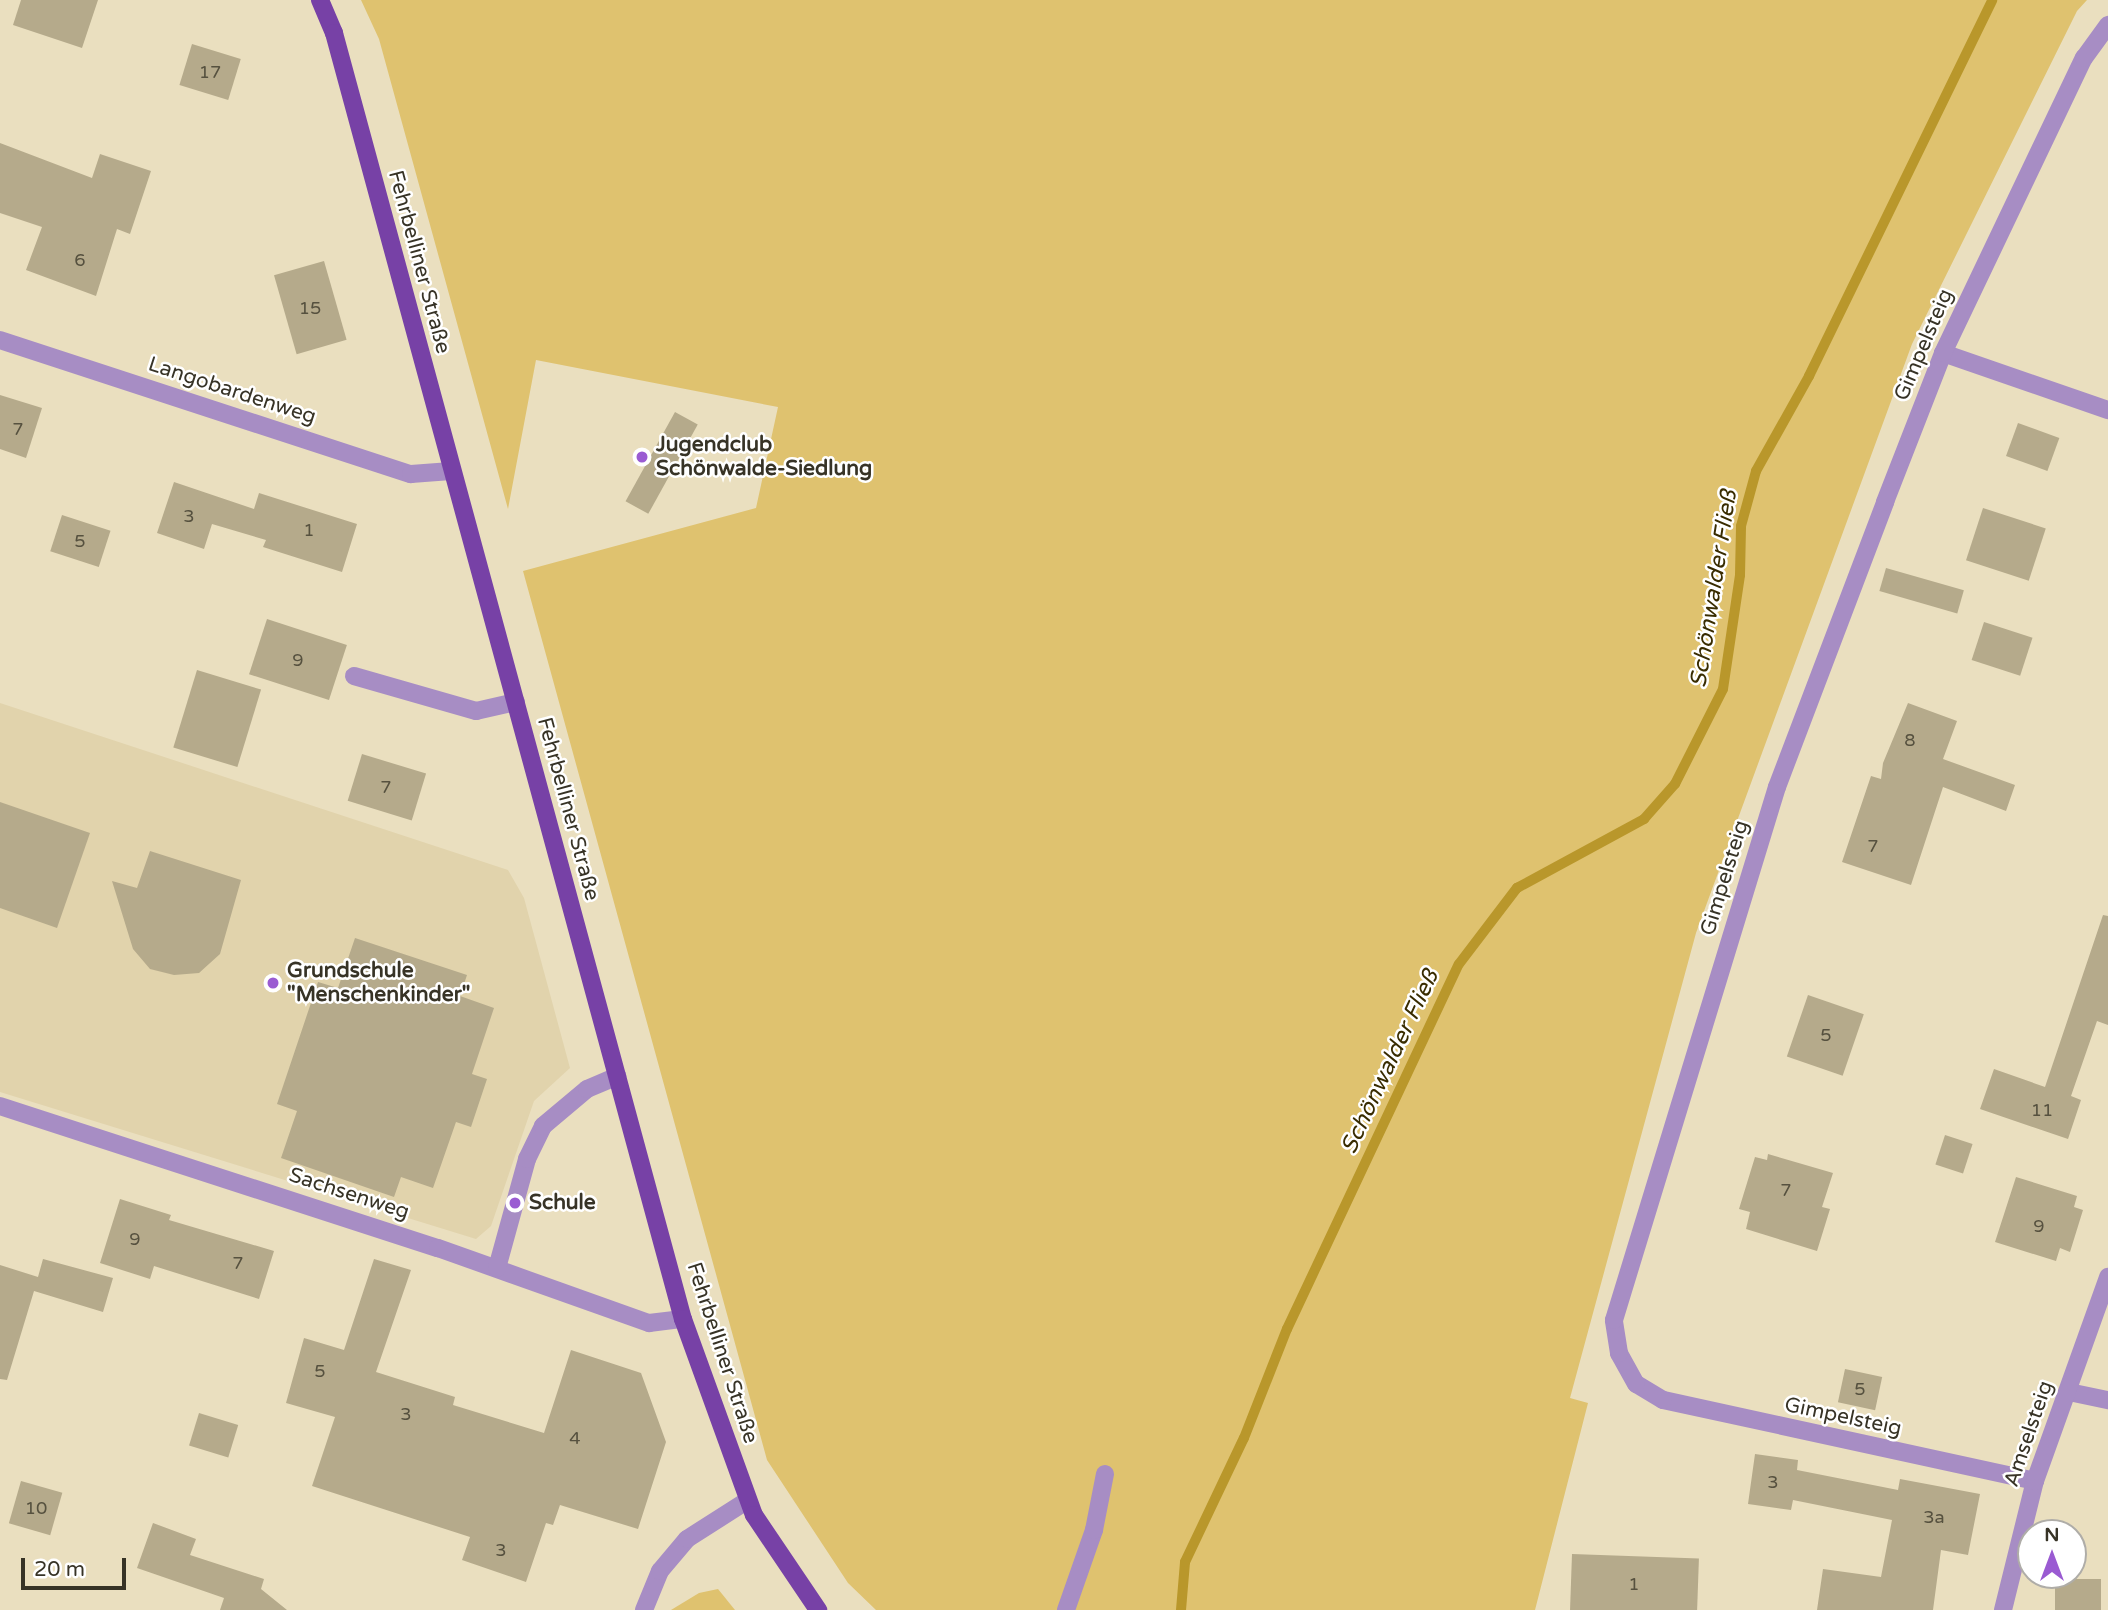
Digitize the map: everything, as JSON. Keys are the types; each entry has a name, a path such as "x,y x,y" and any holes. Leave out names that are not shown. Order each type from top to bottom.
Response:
{"main road":[{"name":"Fehrbelliner Straße","path":"320,0 334,33 683,1319 748,1500 818,1610"}],"street":[{"name":"Gimpelsteig","path":"2035,1480 1663,1400 1636,1384 1619,1353 1614,1320 1777,787 1943,353 2084,58 2108,25"},
{"name":"Langobardenweg","path":"0,340 411,474 451,471"},
{"path":"1943,353 2108,410"},
{"path":"354,677 476,711 516,702"},
{"path":"497,1268 527,1159 543,1126 587,1089 617,1076"},
{"name":"Sachsenweg","path":"0,1106 497,1268 649,1323 683,1319"},
{"name":"Amselsteig","path":"2003,1610 2035,1480 2069,1392 2108,1277"},
{"path":"2069,1392 2108,1400"},
{"path":"1066,1610 1094,1530 1105,1474"},
{"path":"644,1610 660,1571 687,1539 748,1500"}],"shaded area":[{"path":"361,0 2087,0 2077,11 1912,344 1696,933 1570,1398 1588,1403 1535,1610 876,1610 848,1583 767,1460 523,571 756,508 778,407 536,360 508,509 379,39"},
{"name":"Grundschule \"Menschenkinder\"","path":"0,703 508,870 524,898 570,1068 534,1101 491,1226 476,1239 0,1092"},
{"path":"718,1589 735,1610 671,1610 699,1593"}],"building":[{"path":"21,0 98,0 82,48 13,25"},
{"path":"192,44 241,59 228,100 179,85"},
{"path":"0,143 92,178 100,154 151,171 130,234 117,229 96,296 26,270 42,227 0,213"},
{"path":"324,261 347,340 297,354 274,275"},
{"path":"0,395 42,408 26,458 0,449"},
{"path":"675,412 698,425 648,514 626,501"},
{"path":"2018,423 2059,438 2047,471 2006,456"},
{"path":"174,482 254,509 259,493 357,524 342,572 263,547 266,540 212,524 204,549 157,533"},
{"path":"1983,508 2046,528 2029,581 1966,560"},
{"path":"62,515 111,531 99,567 50,551"},
{"path":"1886,568 1964,590 1957,613 1879,591"},
{"path":"267,619 347,645 329,700 249,674"},
{"path":"1984,622 2033,638 2020,676 1972,660"},
{"path":"197,670 261,690 237,767 173,747"},
{"path":"1908,703 1957,721 1943,759 2015,785 2006,811 1943,787 1911,885 1842,862 1871,776 1881,779 1883,763"},
{"path":"362,754 426,774 412,820 348,801"},
{"path":"0,802 90,833 57,928 0,908"},
{"path":"150,851 241,880 220,954 199,973 174,975 150,969 133,949 112,881 137,888"},
{"path":"2103,915 2108,916 2108,1025 2097,1021 2071,1096 2081,1100 2068,1139 1980,1109 1994,1069 2045,1087"},
{"path":"355,938 467,975 460,996 494,1008 472,1074 487,1079 471,1127 456,1122 433,1188 401,1177 394,1197 281,1158 297,1111 277,1104 318,982 338,988"},
{"path":"1808,995 1864,1014 1843,1076 1787,1056"},
{"path":"1945,1135 1973,1144 1963,1173 1935,1164"},
{"path":"1768,1154 1833,1173 1822,1207 1830,1209 1817,1251 1746,1229 1750,1212 1739,1209 1755,1157 1767,1160"},
{"path":"2016,1177 2077,1196 2074,1207 2083,1210 2070,1252 2060,1248 2056,1261 1995,1242"},
{"path":"120,1199 171,1215 169,1220 274,1251 259,1299 154,1266 150,1279 100,1263"},
{"path":"43,1259 113,1278 103,1312 34,1291 7,1380 0,1379 0,1265 38,1277"},
{"path":"374,1259 411,1270 376,1372 455,1397 453,1405 544,1433 571,1350 641,1373 666,1442 638,1529 560,1505 553,1525 546,1523 526,1582 462,1560 470,1537 312,1486 335,1417 286,1403 304,1338 344,1350"},
{"path":"1845,1369 1882,1377 1875,1410 1838,1402"},
{"path":"199,1413 238,1425 228,1458 189,1446"},
{"path":"1755,1454 1798,1460 1797,1470 1898,1490 1900,1479 1980,1494 1968,1555 1941,1550 1933,1610 1817,1610 1823,1569 1881,1577 1892,1520 1793,1500 1791,1510 1748,1504"},
{"path":"21,1481 62,1493 50,1535 9,1523"},
{"path":"153,1523 196,1539 190,1555 264,1579 261,1589 287,1610 220,1610 224,1598 137,1568"},
{"path":"1572,1554 1699,1558 1697,1610 1570,1610"},
{"path":"2087,1579 2101,1579 2101,1610 2055,1610 2055,1589 2087,1589"}],"waterway":[{"name":"Schönwalder Fließ","path":"1181,1610 1185,1562 1244,1438 1287,1329 1459,964 1517,888 1644,819 1675,784 1723,689 1740,575 1741,526 1756,471 1809,376 1992,0"}],"place":[{"name":"Jugendclub Schönwalde-Siedlung","path":"642,457"},
{"name":"Grundschule \"Menschenkinder\"","path":"273,983"},
{"name":"Schule","path":"515,1203"}]}
